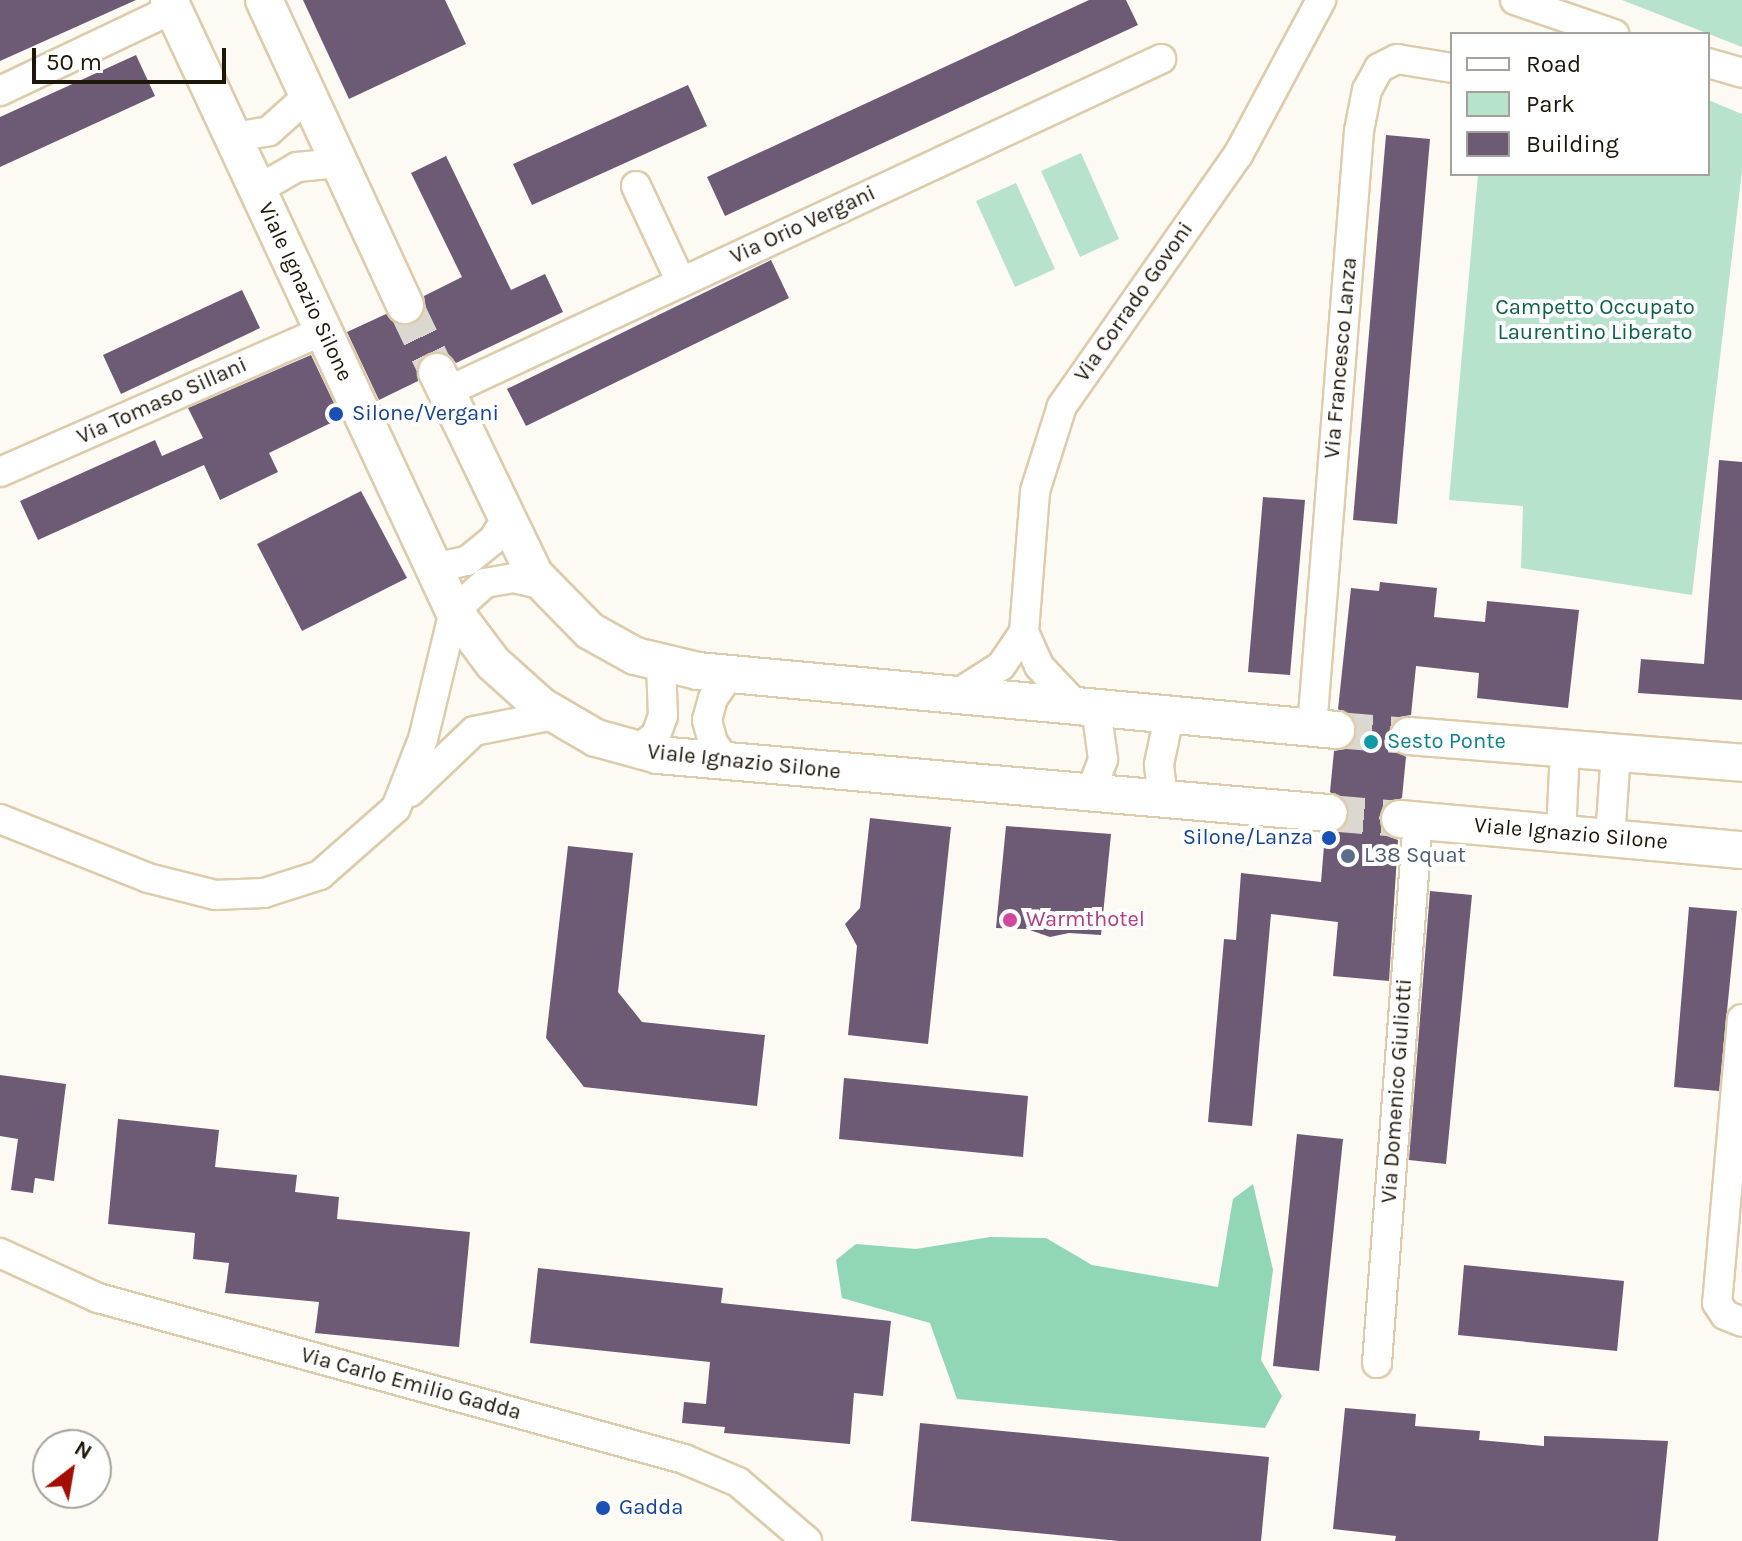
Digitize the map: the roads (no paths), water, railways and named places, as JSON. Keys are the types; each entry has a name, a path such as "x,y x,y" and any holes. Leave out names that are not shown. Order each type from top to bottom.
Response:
{"street":[{"path":"264,0 405,305"},
{"name":"Via Corrado Govoni","path":"1085,705 1039,666 1024,632 1035,491 1053,425 1075,385 1252,134 1321,0"},
{"path":"1515,0 1608,32"},
{"path":"0,91 171,5"},
{"name":"Viale Ignazio Silone","path":"171,5 454,611 493,663 555,715 596,738 637,750 730,765 1091,791 1328,813"},
{"name":"Via Orio Vergani","path":"442,382 681,282 1161,59"},
{"name":"Via Francesco Lanza","path":"1324,729 1359,131 1367,90 1379,68 1397,59 1450,68"},
{"path":"1710,64 1742,73"},
{"path":"233,137 269,131 308,96"},
{"path":"257,190 297,167 339,163"},
{"path":"636,186 681,282"},
{"name":"Via Tomaso Sillani","path":"0,472 325,330"},
{"path":"442,382 505,521 541,584 605,641 661,665 730,674 1085,705 1169,717 1324,729"},
{"path":"433,568 467,561 493,540 505,521"},
{"path":"396,808 420,750 454,611 485,583 514,578 541,584"},
{"name":"Via Corrado Govoni","path":"957,694 1001,666 1024,632"},
{"path":"637,750 656,735 663,716 661,665"},
{"path":"730,674 713,698 707,720 713,743 730,765"},
{"path":"1085,705 1103,759 1091,791"},
{"path":"0,819 148,878 215,895 243,895 320,875 396,808 474,731 555,715"},
{"path":"1163,798 1159,764 1169,717"},
{"path":"1409,736 1742,763"},
{"path":"1561,834 1565,748"},
{"path":"1610,838 1616,752"},
{"name":"Viale Ignazio Silone","path":"1409,820 1742,850"},
{"name":"Via Domenico Giuliotti","path":"1377,1363 1409,820"},
{"path":"1742,1019 1717,1303 1725,1315 1742,1322"},
{"name":"Via Carlo Emilio Gadda","path":"0,1253 98,1298 684,1459 738,1482 807,1541"}],"tunnel":[{"path":"405,305 437,372"},
{"path":"1336,730 1409,736"},
{"path":"1328,813 1400,819"}],"place":[{"name":"Silone/Vergani","path":"336,414"},
{"name":"Sesto Ponte","path":"1371,742"},
{"name":"Silone/Lanza","path":"1329,838"},
{"name":"L38 Squat","path":"1348,856"},
{"name":"Warmthotel","path":"1010,920"},
{"name":"Gadda","path":"603,1508"}],"park label":[{"name":"Campetto Occupato Laurentino Liberato","path":"1595,320"}]}
